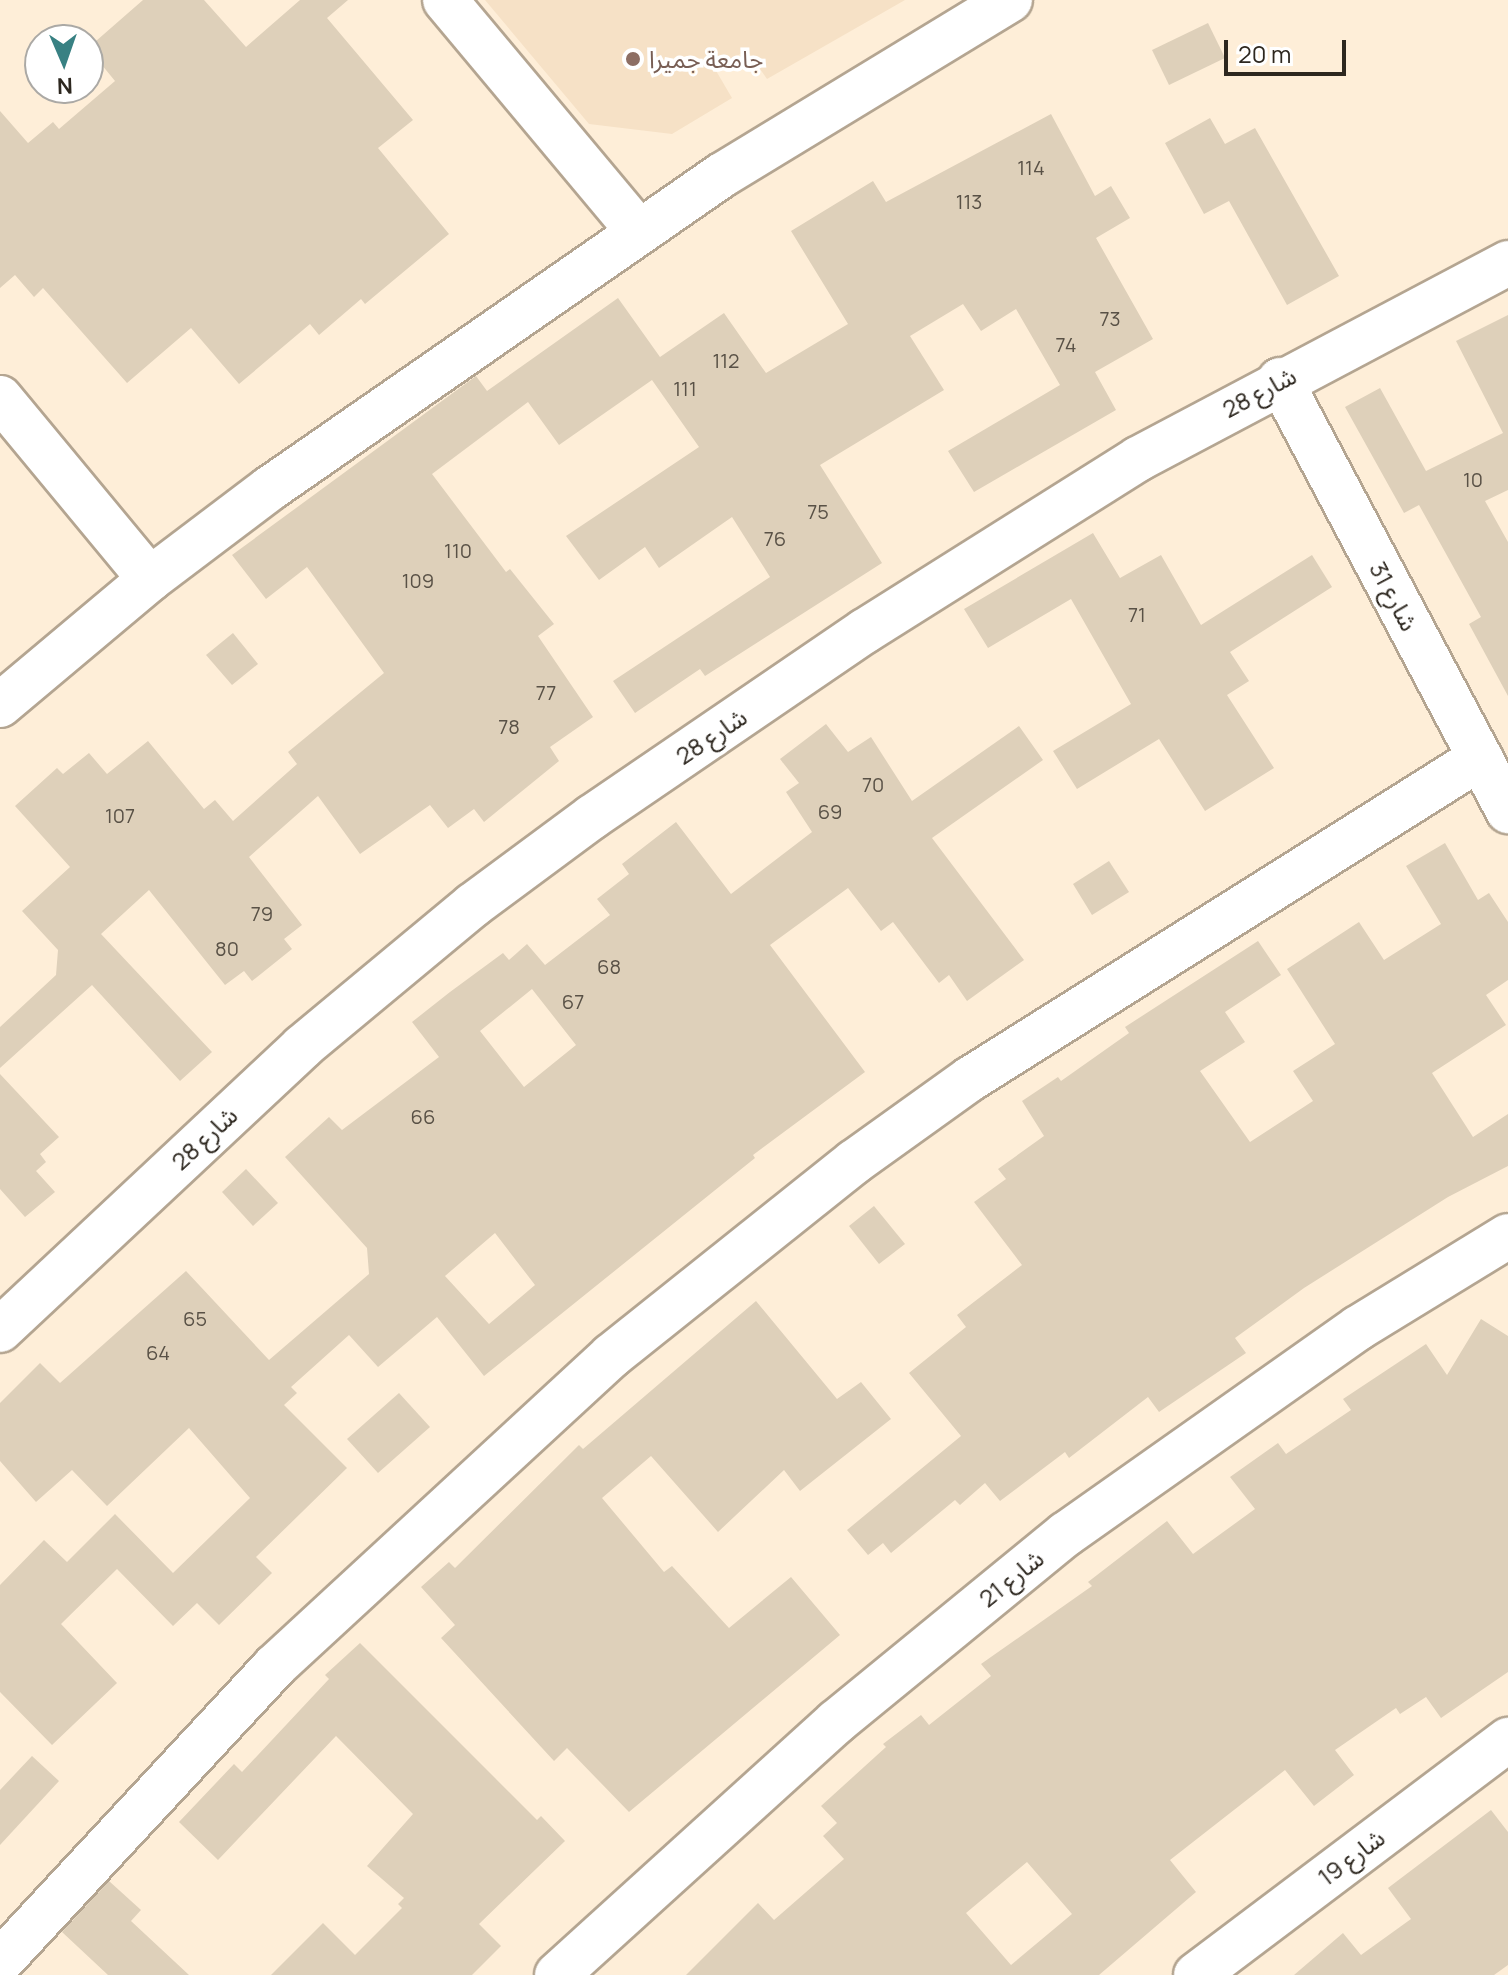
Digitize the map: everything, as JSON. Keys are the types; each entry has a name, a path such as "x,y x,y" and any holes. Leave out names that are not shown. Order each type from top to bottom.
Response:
{"street":[{"path":"445,0 639,232"},
{"path":"0,705 150,579 269,489 639,232 825,108 1010,0"},
{"name":"شارع 28","path":"0,1330 302,1047 485,896 878,623 1138,459 1280,380 1508,263"},
{"name":"شارع 31","path":"1280,380 1508,811"},
{"path":"0,398 150,579"},
{"path":"0,1962 274,1667 611,1356 854,1162 970,1079 1480,758"},
{"name":"شارع 21","path":"557,1975 836,1722 1066,1534 1358,1328 1508,1236"},
{"name":"شارع 19","path":"1196,1975 1508,1740"}],"shaded area":[{"name":"جامعة جميرا","path":"485,0 905,0 767,79 747,50 715,69 732,98 672,134 589,124"}],"building":[{"path":"143,0 204,0 246,47 300,0 348,0 327,18 413,120 378,148 449,234 365,304 361,299 319,335 310,324 239,384 191,328 127,383 43,288 34,297 15,275 0,288 0,111 28,143 53,122 59,129 88,104 104,104 104,90 115,81 104,68 104,34"},
{"path":"1208,23 1225,58 1169,85 1152,50"},
{"path":"1051,114 1095,196 1111,186 1130,218 1096,238 1153,339 1095,372 1116,410 974,492 948,451 1060,385 1016,309 981,331 963,304 910,336 944,390 820,465 882,563 705,676 700,669 635,713 613,681 770,577 732,517 659,568 645,547 599,580 566,536 699,447 652,380 559,445 528,402 432,474 506,572 510,569 554,624 538,636 593,717 550,747 559,761 484,822 474,809 448,828 430,805 360,854 318,796 249,857 302,925 284,939 292,949 252,981 244,971 225,985 149,890 101,934 212,1052 180,1081 92,985 0,1068 0,1027 56,975 58,950 22,911 70,867 15,806 57,768 63,774 89,753 107,774 148,741 204,809 215,800 233,821 297,764 288,752 384,673 307,567 266,599 232,555 476,376 487,391 618,298 660,357 724,313 766,373 848,324 791,231 873,181 886,202"},
{"path":"1210,118 1225,144 1255,128 1339,276 1287,305 1229,201 1204,214 1165,143"},
{"path":"1508,315 1508,490 1485,501 1508,542 1508,696 1469,624 1481,617 1419,505 1404,513 1345,407 1380,388 1426,471 1503,433 1456,341"},
{"path":"1093,533 1120,578 1161,555 1201,625 1312,555 1332,587 1230,652 1249,681 1227,695 1274,768 1205,811 1159,739 1077,789 1053,751 1131,704 1071,599 988,648 964,609"},
{"path":"233,633 258,664 232,685 206,655"},
{"path":"826,724 848,752 871,737 912,801 1019,726 1043,760 932,838 1024,960 967,1001 949,975 939,983 893,922 881,931 848,888 770,945 865,1072 753,1155 755,1158 484,1376 437,1317 378,1367 349,1335 291,1387 297,1393 284,1405 347,1468 256,1557 272,1573 219,1625 197,1603 173,1626 117,1569 61,1624 117,1683 52,1745 0,1692 0,1585 44,1540 67,1562 115,1514 173,1573 250,1498 189,1428 107,1506 72,1470 36,1502 0,1461 0,1403 40,1363 60,1383 186,1271 269,1360 369,1274 367,1248 285,1157 329,1117 342,1130 439,1057 412,1022 450,992 503,953 509,960 527,944 545,965 610,915 597,899 629,874 622,864 676,822 731,894 812,832 786,792 799,783 780,759","holes":["532,989 576,1045 524,1087 480,1031","495,1233 535,1285 489,1324 445,1276"]},
{"path":"1445,843 1478,900 1489,893 1508,922 1508,980 1486,995 1506,1025 1432,1073 1473,1137 1508,1114 1508,1166 1448,1197 1304,1288 1235,1338 1246,1353 1159,1412 1148,1397 1069,1458 1065,1452 1000,1501 985,1483 960,1505 955,1500 891,1553 883,1543 868,1555 847,1530 961,1436 909,1373 966,1327 957,1315 1022,1265 974,1202 1006,1179 998,1169 1044,1136 1022,1101 1058,1077 1061,1081 1129,1033 1125,1027 1258,941 1281,975 1225,1012 1245,1042 1200,1071 1250,1142 1313,1101 1293,1071 1335,1044 1287,969 1359,922 1384,960 1441,924 1406,866"},
{"path":"1109,861 1129,892 1092,915 1073,884"},
{"path":"0,1074 59,1137 40,1154 46,1162 36,1171 55,1192 25,1217 0,1189"},
{"path":"246,1169 278,1203 253,1226 222,1192"},
{"path":"874,1206 905,1244 879,1264 849,1226"},
{"path":"756,1301 837,1399 861,1382 891,1419 800,1491 784,1470 718,1532 651,1456 602,1498 664,1572 672,1566 729,1628 791,1577 840,1635 629,1812 567,1748 554,1761 441,1638 455,1625 421,1587 449,1562 455,1568 579,1445 583,1449"},
{"path":"1481,1319 1508,1336 1508,1672 1441,1718 1426,1697 1400,1714 1396,1708 1335,1750 1354,1775 1314,1806 1285,1770 1170,1860 1196,1892 1099,1975 686,1975 758,1903 774,1920 844,1859 823,1836 837,1823 821,1806 886,1747 883,1744 921,1715 929,1725 991,1676 981,1664 1092,1586 1088,1582 1167,1521 1193,1554 1255,1509 1230,1477 1278,1443 1286,1454 1351,1410 1343,1399 1426,1344 1447,1375","holes":["1027,1862 1072,1914 1011,1965 966,1913"]},
{"path":"399,1393 430,1427 378,1473 347,1439"},
{"path":"360,1643 537,1820 541,1816 565,1841 479,1924 501,1946 472,1975 271,1975 323,1923 355,1955 402,1908 398,1904 404,1898 367,1866 413,1814 336,1736 218,1860 179,1822 234,1764 242,1772 329,1679 325,1675"},
{"path":"32,1756 59,1781 0,1845 0,1790"},
{"path":"1491,1810 1508,1832 1508,1965 1494,1975 1294,1975 1343,1933 1361,1955 1411,1919 1388,1888"},
{"path":"109,1881 141,1910 131,1921 189,1975 108,1975 62,1932"}],"place":[{"name":"جامعة جميرا","path":"633,59"}]}
